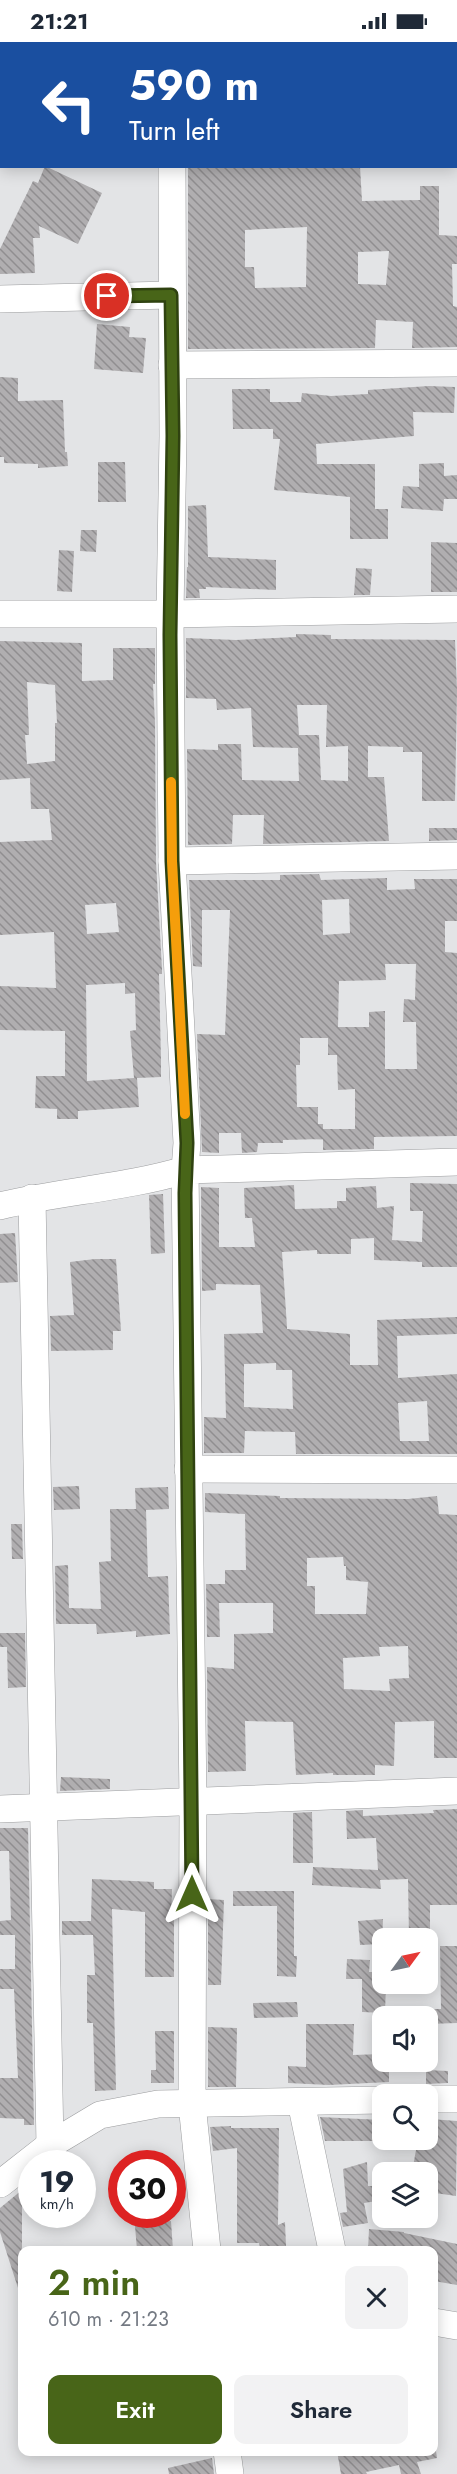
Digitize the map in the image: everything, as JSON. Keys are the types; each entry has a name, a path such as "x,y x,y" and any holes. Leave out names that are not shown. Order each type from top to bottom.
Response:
{"street":[{"path":"172,168 170,614 172,861 187,1143 185,1170 193,1802 192,2104 207,2246"},
{"path":"0,299 171,295"},
{"path":"172,365 457,363"},
{"path":"0,614 170,614 457,609"},
{"path":"172,861 457,856"},
{"path":"0,1206 32,1198 159,1178 185,1170 457,1162"},
{"path":"32,1198 50,2145"},
{"path":"188,1470 457,1470"},
{"path":"0,1809 457,1791"},
{"path":"438,2099 457,2099"},
{"path":"0,2184 50,2145 100,2115 158,2104 372,2100"},
{"path":"301,2102 331,2246"},
{"path":"438,2323 457,2326"},
{"path":"228,2456 230,2474"}],"building":[{"path":"44,168 49,168 102,193 78,244 39,226 40,238 33,238 35,273 0,274 0,249 33,181 38,183"},
{"path":"188,168 360,168 362,201 420,200 420,186 439,186 439,235 457,236 457,264 452,264 453,306 457,307 457,347 412,348 413,322 376,320 375,348 188,349","holes":["307,227 306,287 255,288 254,267 245,267 245,230","389,251 386,285 358,284 358,252"]},
{"path":"97,324 130,327 129,337 146,338 143,373 94,369"},
{"path":"0,377 18,378 18,401 63,400 65,452 67,452 68,466 38,468 38,464 4,463 4,457 0,457"},
{"path":"429,386 455,387 454,413 413,412 414,436 316,444 317,464 375,464 375,509 388,509 388,539 350,539 350,497 274,490 280,439 273,439 273,429 233,429 232,389 270,389 270,402 301,402 302,393 331,396 368,394 368,390"},
{"path":"98,462 125,462 126,502 98,502"},
{"path":"444,463 444,476 457,475 457,499 444,499 443,511 401,508 403,486 419,487 419,464"},
{"path":"206,505 208,557 276,560 276,590 206,587 206,589 199,589 200,598 186,598 188,506"},
{"path":"81,530 97,530 96,552 80,551"},
{"path":"431,542 457,543 457,592 431,592"},
{"path":"59,550 74,551 72,592 57,591"},
{"path":"356,568 372,569 370,595 354,595"},
{"path":"296,634 331,635 331,639 455,640 457,690 455,801 422,801 422,752 403,752 403,747 368,746 368,777 384,777 389,841 263,844 264,815 233,815 232,844 188,845 187,749 218,750 218,744 241,744 242,780 299,781 298,748 253,747 251,708 217,710 216,699 186,698 186,638 236,640 296,637","holes":["297,705 327,705 326,747 348,746 348,781 321,780 319,735 299,735"]},
{"path":"0,641 82,643 82,681 113,680 113,648 155,648 155,684 153,684 156,862 162,969 162,974 159,974 161,1077 137,1078 139,1107 78,1111 78,1119 57,1119 57,1109 35,1108 36,1076 65,1076 65,1031 0,1030 0,986 56,988 54,932 0,935 0,842 52,840 49,809 31,809 30,778 0,780","holes":["27,682 55,685 57,723 55,723 55,761 27,764 25,735 29,735","116,903 119,932 87,934 85,905","125,983 125,994 135,993 136,1030 130,1031 134,1078 87,1081 86,985"]},
{"path":"429,828 457,828 457,840 429,841"},
{"path":"319,874 321,880 387,878 387,890 415,889 414,879 457,879 457,921 445,921 445,952 457,953 457,1136 374,1137 374,1149 323,1150 323,1139 283,1140 283,1143 258,1143 257,1152 242,1153 241,1133 219,1133 219,1153 202,1152 197,1034 225,1035 230,910 202,910 202,967 193,966 189,880 280,880 280,875","holes":["349,899 350,933 323,935 322,900","385,964 416,964 415,1000 404,999 403,1022 416,1022 417,1069 385,1069 385,1011 369,1012 369,1027 338,1027 339,981 386,980","300,1038 328,1038 328,1055 337,1055 338,1090 355,1089 355,1129 323,1129 323,1124 318,1124 318,1107 297,1107 296,1065 300,1065"]},
{"path":"410,1183 457,1184 457,1267 422,1267 422,1262 374,1260 374,1238 351,1239 351,1254 317,1254 317,1250 282,1252 287,1329 350,1334 350,1365 378,1365 377,1320 457,1317 457,1334 397,1336 398,1378 457,1374 457,1454 296,1454 295,1432 245,1431 244,1453 204,1453 204,1417 226,1418 224,1334 263,1333 260,1285 216,1284 216,1290 202,1291 201,1187 219,1188 219,1247 255,1247 252,1218 245,1218 244,1188 294,1185 295,1209 337,1208 337,1201 346,1201 346,1188 376,1186 377,1208 394,1206 392,1240 422,1242 423,1211 410,1211","holes":["276,1363 276,1370 292,1370 293,1409 244,1407 244,1364","427,1401 429,1441 400,1441 398,1403"]},
{"path":"163,1194 165,1253 151,1254 149,1195"},
{"path":"15,1233 18,1282 0,1283 0,1234"},
{"path":"116,1259 121,1331 113,1331 113,1350 51,1351 50,1316 74,1315 70,1262"},
{"path":"79,1486 80,1509 54,1510 53,1487"},
{"path":"168,1487 169,1509 146,1510 148,1577 168,1576 170,1634 136,1637 136,1631 97,1634 96,1624 56,1624 55,1566 68,1565 69,1608 101,1609 99,1562 111,1561 110,1509 136,1509 135,1488"},
{"path":"205,1493 280,1496 280,1498 408,1499 437,1496 439,1514 457,1515 457,1758 434,1758 434,1721 395,1722 394,1766 375,1765 375,1775 333,1775 333,1773 296,1775 293,1722 245,1721 246,1771 208,1772 207,1667 234,1669 234,1634 273,1633 273,1603 219,1603 220,1637 207,1637 206,1584 225,1584 225,1570 246,1570 245,1514 205,1512","holes":["343,1557 344,1566 346,1566 346,1580 368,1582 366,1614 315,1614 315,1586 307,1586 307,1558","408,1646 409,1678 389,1679 390,1691 344,1689 343,1658 380,1656 379,1647"]},
{"path":"11,1524 22,1524 23,1559 12,1559"},
{"path":"0,1633 25,1633 26,1687 8,1688 7,1647 0,1647"},
{"path":"61,1777 110,1779 110,1789 60,1791"},
{"path":"457,1809 457,1905 430,1905 430,1928 409,1928 408,1879 380,1880 381,1889 312,1885 313,1867 378,1870 376,1838 347,1839 346,1811 363,1810 363,1816 434,1813 433,1810"},
{"path":"312,1812 313,1863 293,1863 293,1813"},
{"path":"0,1828 28,1828 34,2125 24,2125 24,2119 0,2118 0,2078 18,2078 14,1989 0,1989 0,1969 15,1969 15,1935 0,1935 0,1921 11,1920 9,1851 0,1851"},
{"path":"92,1879 154,1882 154,1889 172,1889 174,1977 145,1977 145,1912 112,1909 116,2090 95,2091 93,2023 87,2023 87,1975 95,1975 93,1935 62,1935 62,1921 91,1921"},
{"path":"233,1891 294,1891 296,1977 277,1976 277,1906 233,1906"},
{"path":"208,1899 224,1900 221,1985 208,1985"},
{"path":"383,1919 383,1928 372,1928 372,1944 360,1945 358,1921"},
{"path":"440,1946 457,1946 457,2023 438,2024 438,2009 441,2009"},
{"path":"347,1959 370,1960 372,1994 386,1994 385,2006 372,2006 372,2012 362,2012 362,1979 346,1979"},
{"path":"297,2002 298,2017 254,2018 253,2003"},
{"path":"306,2024 354,2024 353,2055 372,2054 372,2072 389,2072 389,2082 329,2085 288,2083 288,2066 306,2067"},
{"path":"208,2027 237,2028 236,2087 208,2087"},
{"path":"155,2031 174,2031 174,2083 151,2083 151,2070 156,2070"},
{"path":"448,2071 448,2083 426,2084 426,2072"},
{"path":"320,2117 372,2120 372,2141 325,2141"},
{"path":"438,2120 457,2121 456,2196 438,2193 438,2162 414,2162 416,2150 438,2150"},
{"path":"210,2127 279,2128 278,2225 285,2222 286,2246 237,2243 237,2148 213,2151"},
{"path":"367,2162 368,2186 372,2186 372,2202 364,2203 368,2223 343,2227 340,2213 347,2212 343,2169"},
{"path":"18,2193 18,2228 22,2228 22,2246 18,2246 18,2288 0,2232 0,2208"},
{"path":"135,2228 171,2228 173,2246 137,2246"},
{"path":"369,2229 404,2232 457,2244 457,2285 438,2282 438,2246 368,2246"},
{"path":"338,2456 437,2456 437,2458 417,2462 421,2474 401,2474 399,2465 366,2472 367,2474 341,2474"},
{"path":"212,2458 214,2474 169,2474 168,2468"}],"slow traffic":[{"path":"171,782 172,861 185,1114"}],"route":[{"path":"107,296 171,295 172,861 187,1143 185,1193 193,1802 192,1894"}]}
